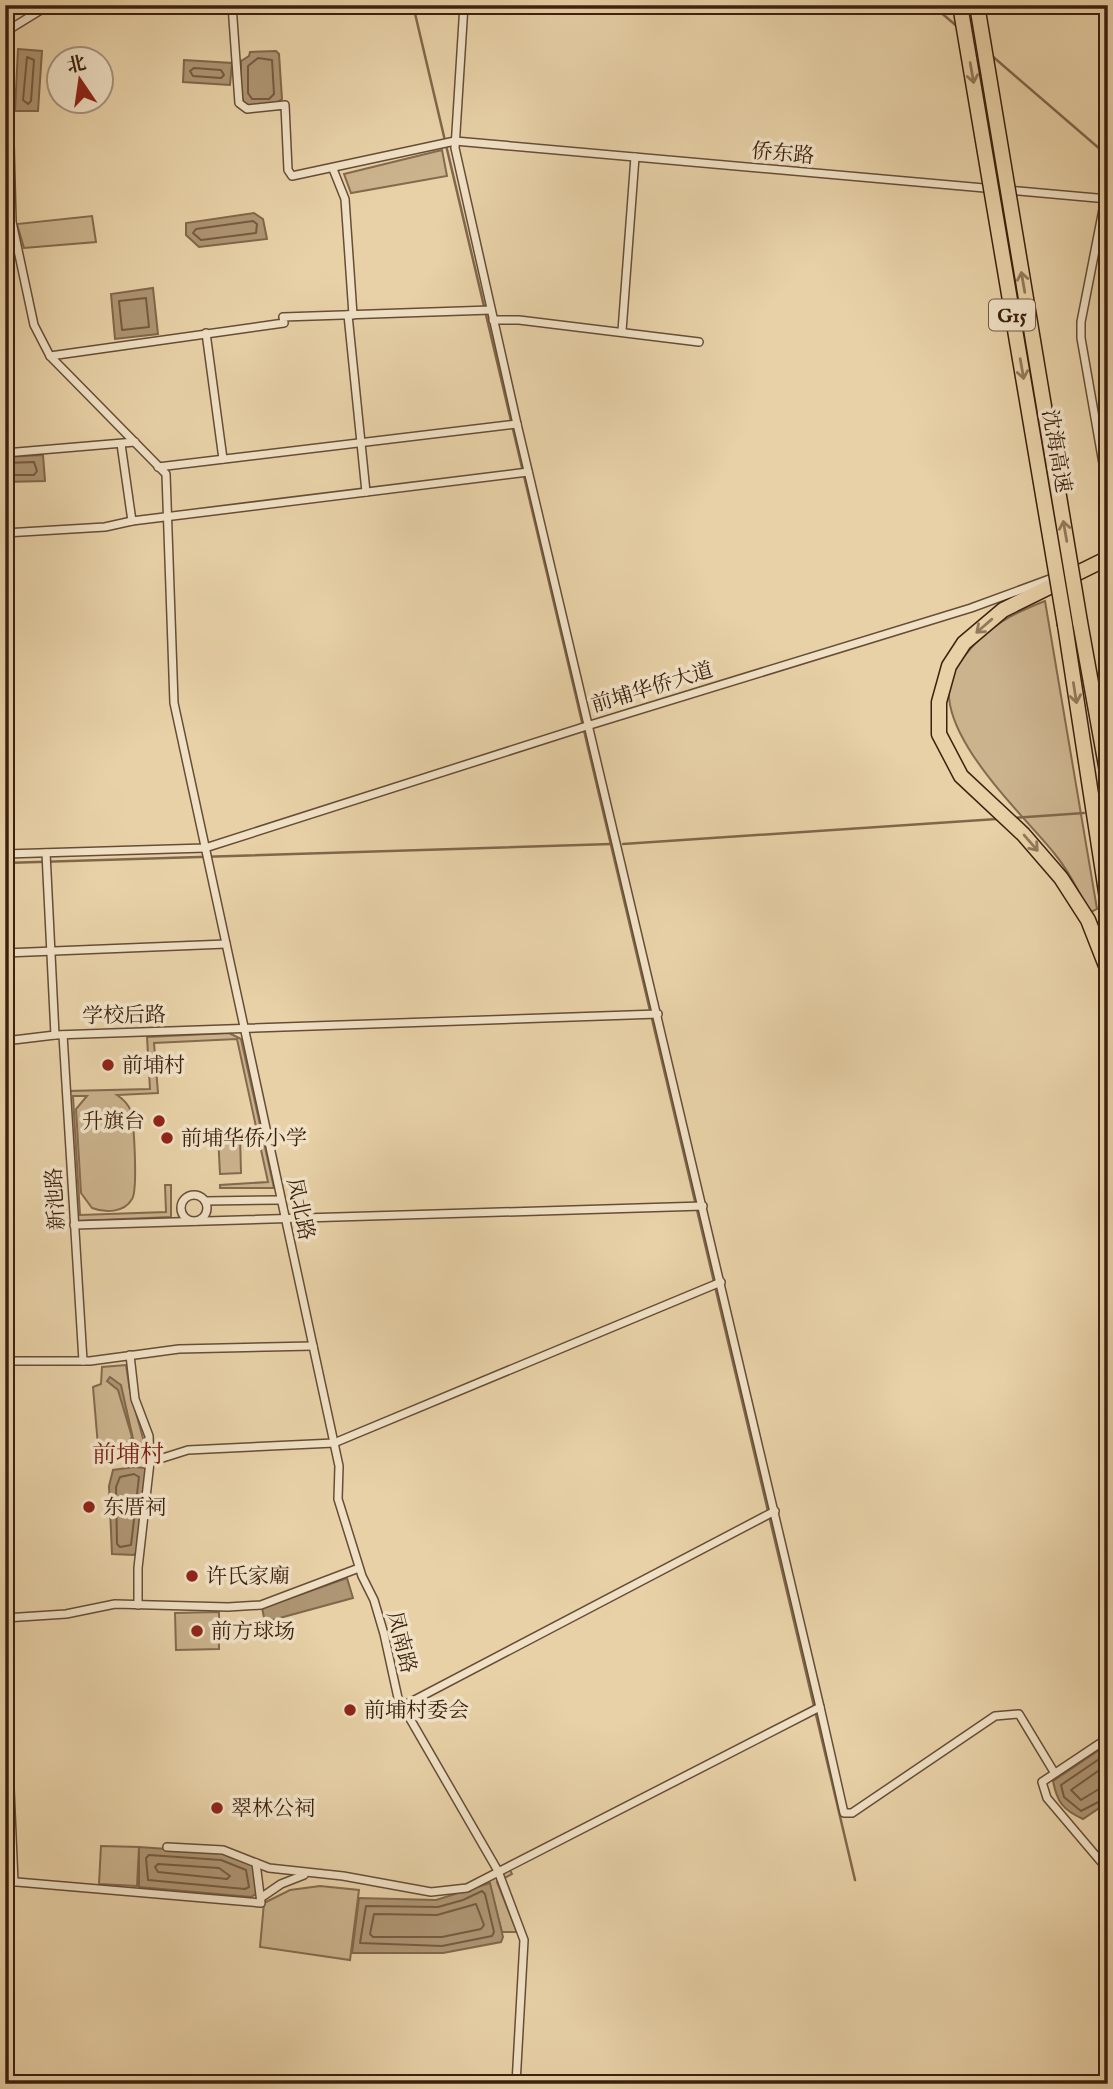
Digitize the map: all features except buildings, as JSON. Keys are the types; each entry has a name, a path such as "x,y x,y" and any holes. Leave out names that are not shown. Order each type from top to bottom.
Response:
{"highway":[{"name":"沈海高速","path":"960,5 1065,625 1108,905"},
{"name":"沈海高速","path":"977,5 1108,777"},
{"path":"1108,557 1003,610 993,618 964,643 949,666 939,702 939,734 961,776 1023,834 1061,878 1088,920 1108,971"}],"street":[{"path":"6,32 50,5"},
{"name":"侨东路","path":"232,5 239,103 247,109 285,105 288,170 292,176 449,143 1106,199"},
{"path":"464,5 449,143 487,311 493,320 525,473 698,1206 844,1813 852,1813 995,1716 1019,1714 1054,1772"},
{"path":"10,13 6,32 12,222 34,325 50,356 158,467 514,425"},
{"path":"622,331 635,157"},
{"path":"333,169 345,199 360,443 366,492"},
{"path":"1108,184 1081,322 1081,338 1108,492"},
{"path":"50,356 284,323 283,317 487,311"},
{"path":"493,320 519,320 699,342"},
{"path":"206,333 223,459"},
{"path":"5,453 135,442"},
{"path":"121,444 132,521"},
{"name":"凤北路","path":"158,467 166,474 174,703 334,1443"},
{"path":"5,533 105,527 167,516 525,473"},
{"name":"前埔华侨大道","path":"5,854 46,859 207,854 586,726 971,608 1108,557"},
{"name":"新池路","path":"46,859 83,1361"},
{"path":"5,953 226,944"},
{"name":"学校后路","path":"5,1041 59,1035 653,1014"},
{"path":"195,1221 184,1216 183,1203 192,1196 205,1201 281,1200"},
{"path":"195,1221 206,1214 205,1201"},
{"path":"74,1224 698,1206"},
{"path":"150,1462 188,1450 334,1443 717,1283"},
{"path":"5,1362 83,1361 179,1349 313,1346"},
{"path":"130,1356 135,1399 149,1436 150,1462 138,1568 138,1605"},
{"name":"凤南路","path":"334,1443 339,1466 338,1499 359,1568 374,1600 398,1698 498,1871 524,1940 516,2084"},
{"path":"403,1706 771,1513"},
{"path":"5,1618 66,1614 115,1604 261,1605 359,1568"},
{"path":"5,1672 9,1881 261,1903 256,1863"},
{"path":"167,1847 223,1850 269,1868 431,1892 467,1888 817,1709"},
{"path":"1108,1738 1042,1782 1047,1798 1108,1870"},
{"path":"262,1897 299,1875 316,1873"}],"shaded area":[{"path":"442,150 447,176 351,193 344,174"},
{"path":"92,216 96,242 24,248 17,224"},
{"path":"1045,601 1097,909 1089,913 1059,860 1001,792 965,742 953,716 949,692 955,668 984,635 1012,616"},
{"path":"229,1033 241,1039 274,1188 220,1188 220,1185 268,1182 237,1039 154,1043 158,1093 117,1095 131,1111 135,1156 134,1193 129,1204 124,1207 108,1211 92,1208 81,1193 76,1109 87,1096 73,1096 80,1215 166,1212 165,1185 171,1185 171,1217 75,1221 68,1091 150,1089 147,1037"},
{"path":"240,1134 241,1173 220,1174 218,1135"},
{"path":"126,1365 130,1391 149,1460 128,1463 127,1444 98,1446 93,1387 101,1384 102,1367"},
{"name":"前方球场","path":"219,1612 219,1649 176,1650 175,1613"},
{"path":"101,1846 139,1847 137,1886 99,1884"},
{"path":"508,1866 512,1874 497,1882 517,1932 502,1932 488,1878"},
{"path":"320,1886 359,1890 350,1960 260,1947 264,1903 290,1890"}],"water":[{"path":"18,49 42,51 38,111 15,111"},
{"path":"276,51 279,54 282,99 272,106 245,106 241,94 241,61 249,56 250,52"},
{"path":"184,60 232,63 230,85 183,82"},
{"path":"254,213 263,219 267,239 199,247 186,235 186,223"},
{"path":"153,288 158,334 115,339 111,294"},
{"path":"43,455 45,481 5,482 5,457"},
{"path":"110,1377 121,1385 138,1461 128,1463 127,1444 132,1437 118,1390 107,1381"},
{"path":"145,1468 146,1474 138,1550 134,1555 112,1554 109,1486 113,1470"},
{"path":"347,1578 353,1598 265,1622 262,1608"},
{"path":"1105,1746 1108,1749 1108,1802 1083,1819 1062,1804 1053,1781"},
{"path":"139,1847 223,1853 253,1865 258,1893 251,1897 139,1887"},
{"path":"490,1883 503,1937 501,1942 443,1953 352,1953 359,1898 436,1900"}],"waterway":[{"path":"10,17 28,5"},
{"path":"413,5 855,1880"},
{"path":"932,5 959,28"},
{"path":"991,55 1108,156"},
{"path":"1013,818 1084,813"},
{"path":"623,844 997,819"},
{"path":"5,863 611,844"}],"place":[{"name":"前埔村","path":"108,1065"},
{"name":"升旗台","path":"159,1121"},
{"name":"前埔华侨小学","path":"167,1138"},
{"name":"东厝祠","path":"89,1507"},
{"name":"许氏家廟","path":"192,1576"},
{"name":"前方球场","path":"197,1631"},
{"name":"前埔村委会","path":"350,1710"},
{"name":"翠林公祠","path":"217,1808"}],"district":[{"name":"前埔村","path":"128,1454"}]}
